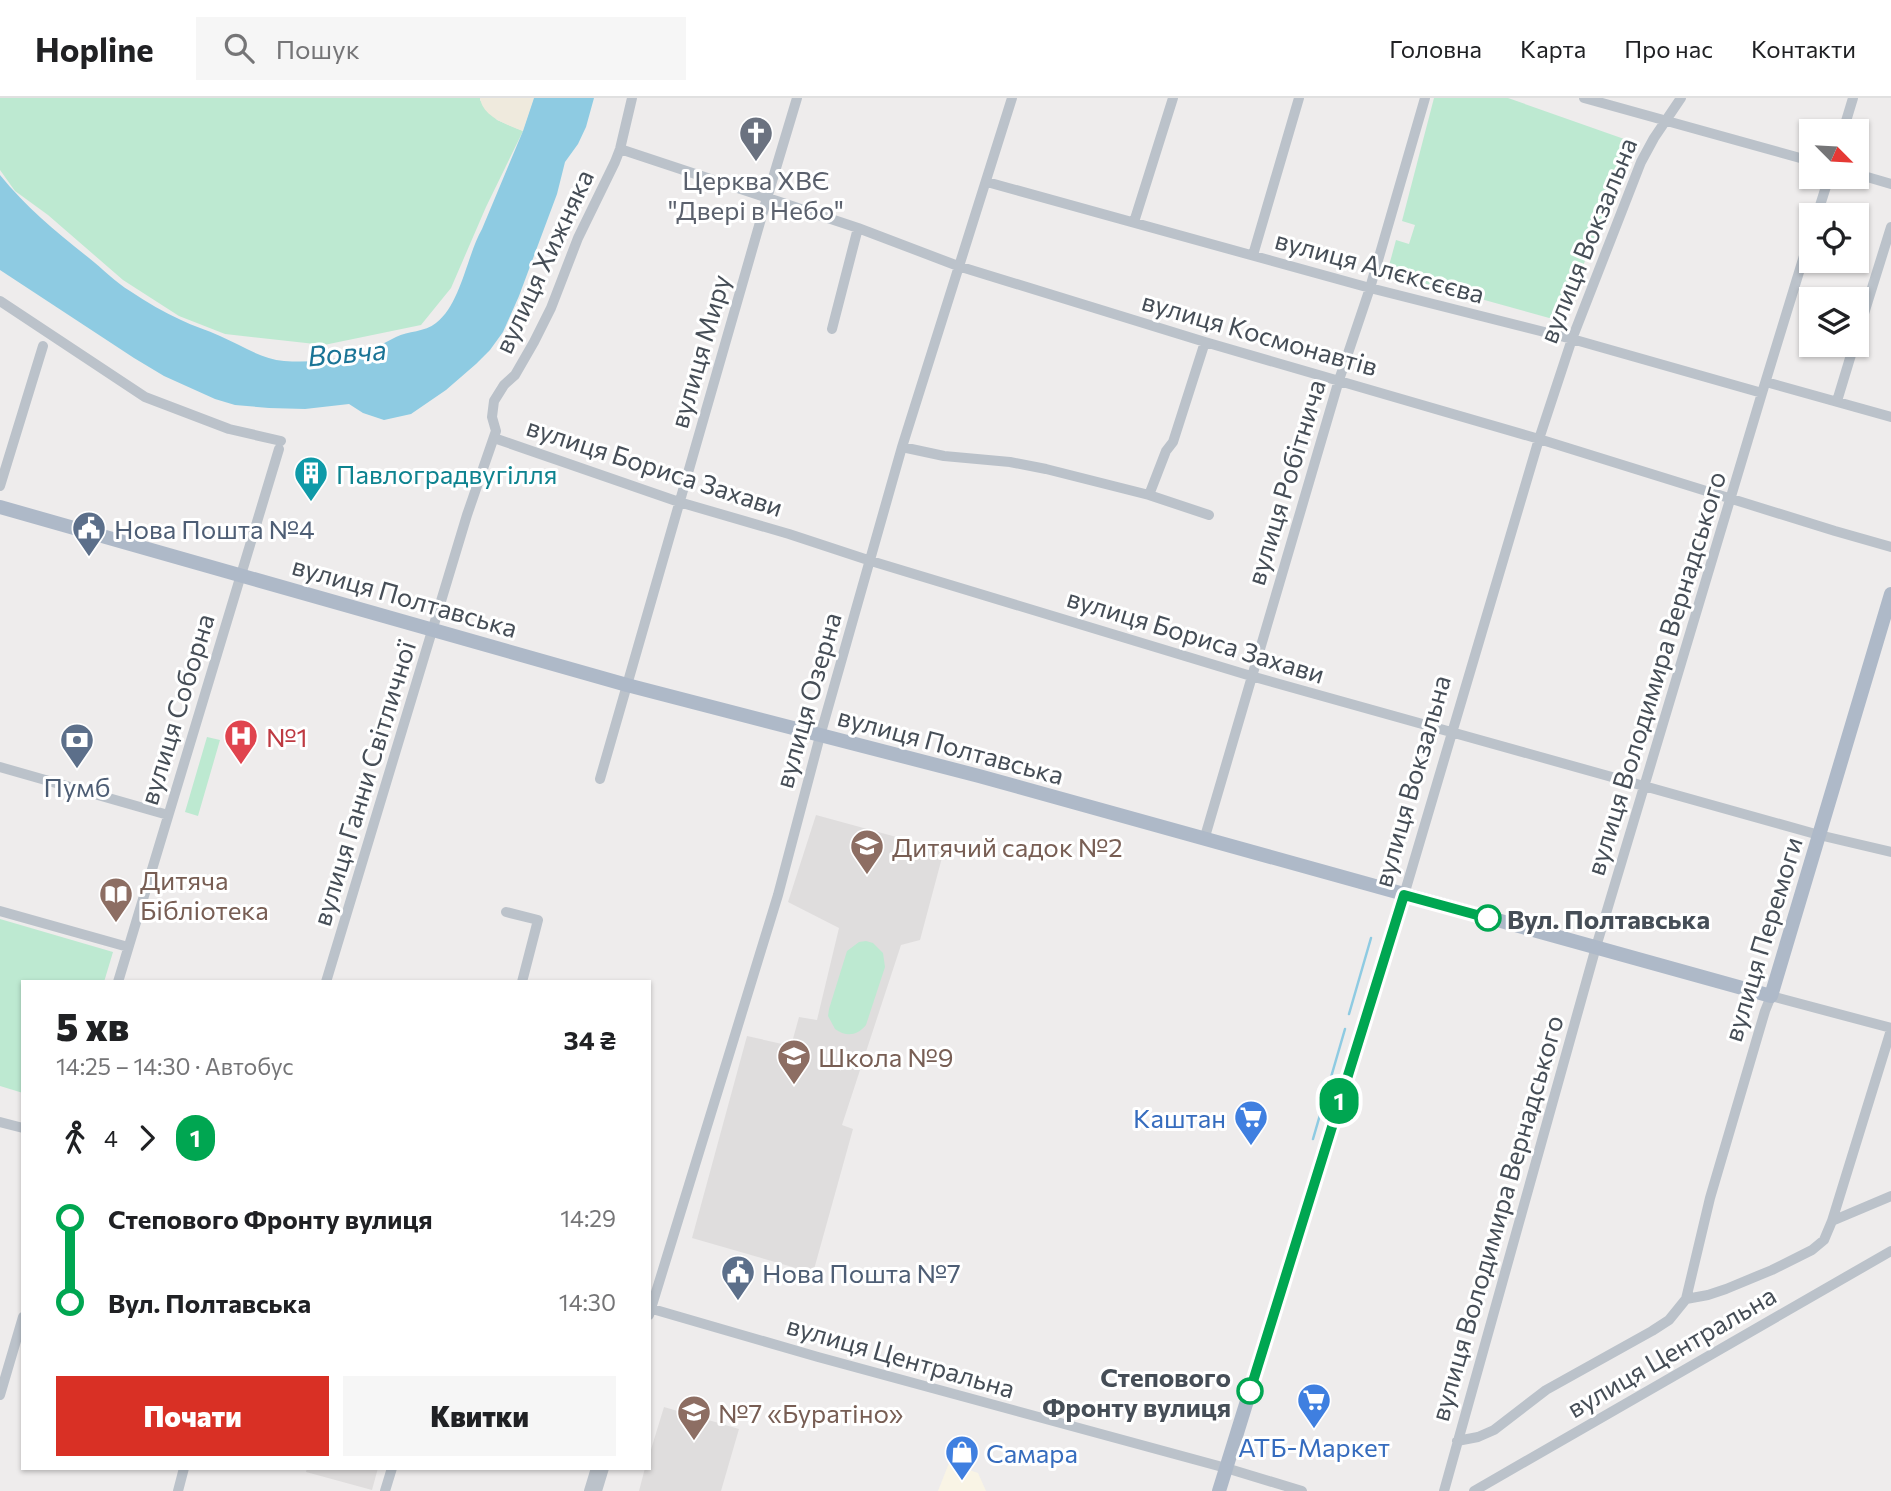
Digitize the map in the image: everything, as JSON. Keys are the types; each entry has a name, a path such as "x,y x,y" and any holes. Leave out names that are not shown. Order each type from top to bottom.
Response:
{"main road":[{"name":"вулиця Полтавська","path":"0,507 627,685 979,776 1772,996"},
{"name":"вулиця Перемоги","path":"1772,996 1891,594"},
{"name":"вулиця Вокзальна","path":"1219,1491 1404,895"}],"street":[{"name":"вулиця Хижняка","path":"494,438 494,401 504,385 515,375 551,308 578,238 620,149 632,98"},
{"name":"вулиця Миру","path":"600,779 797,98"},
{"name":"вулиця Озерна","path":"651,1308 778,895 902,447 1012,98"},
{"path":"1134,222 1173,98"},
{"path":"1253,256 1299,98"},
{"name":"вулиця Робітнича","path":"1204,839 1425,98"},
{"path":"1584,98 1799,158"},
{"name":"вулиця Вокзальна","path":"1404,895 1539,439 1572,339 1642,162 1664,121 1681,98"},
{"path":"1847,119 1853,98"},
{"name":"вулиця Космонавтів","path":"620,149 858,228 958,266 1891,547"},
{"path":"1869,178 1891,184"},
{"name":"вулиця Алєксєєва","path":"987,182 1370,288 1572,339 1762,393"},
{"path":"1869,298 1891,227"},
{"path":"832,329 858,228"},
{"name":"вулиця Володимира Вернадського","path":"1444,1491 1596,947 1799,273"},
{"name":"вулиця Соборна","path":"0,301 145,397 280,445 119,980"},
{"path":"1149,495 1166,451 1173,442 1205,342"},
{"path":"0,486 43,346"},
{"path":"1836,401 1850,357"},
{"path":"1766,382 1891,417"},
{"name":"вулиця Бориса Захави","path":"494,438 679,502 1251,676 1819,835 1891,852"},
{"name":"вулиця Ганни Світличної","path":"327,980 467,515 494,438"},
{"path":"902,447 944,456 1010,462 1046,469 1149,495 1209,516"},
{"path":"0,767 168,815"},
{"path":"0,911 128,947"},
{"path":"506,912 538,920 523,980"},
{"name":"вулиця Полтавська","path":"1772,996 1891,1029"},
{"name":"вулиця Перемоги","path":"1686,1299 1710,1198 1765,1011 1772,996"},
{"path":"1457,1441 1478,1437 1494,1430 1546,1390 1669,1320 1686,1299 1717,1292 1797,1258 1819,1245 1832,1222 1891,1029"},
{"path":"0,1122 21,1127"},
{"path":"1832,1222 1891,1196"},
{"name":"вулиця Центральна","path":"1474,1491 1891,1251"},
{"name":"вулиця Центральна","path":"651,1311 1302,1491"},
{"path":"0,1395 21,1324"},
{"path":"178,1491 183,1470"},
{"path":"385,1491 391,1470"},
{"path":"589,1491 595,1470"},
{"path":"597,1491 603,1470"}],"shaded area":[{"name":"Школа №9","path":"816,815 944,850 920,940 901,945 842,1125 853,1129 813,1273 692,1238 747,1036 791,1046 799,1017 817,1020 839,928 788,902"},
{"name":"№7 «Буратіно»","path":"664,1407 739,1429 721,1491 639,1491 644,1470 651,1470 651,1449"},
{"name":"Самара","path":"949,1463 978,1473 986,1491 938,1491"},
{"path":"306,1470 377,1470 372,1490"}],"green space":[{"path":"0,98 480,98 497,120 523,131 451,288 421,325 324,345 225,334 179,316 123,280 48,215 15,191 0,170"},
{"path":"1434,98 1508,98 1627,140 1632,148 1560,321 1387,273 1396,240 1409,244 1415,225 1402,221"},
{"path":"207,737 220,740 198,816 185,812"},
{"path":"0,919 113,952 105,980 21,980 21,1092 0,1086"},
{"path":"859,942 873,943 883,953 885,967 866,1025 855,1033 843,1033 835,1029 828,1016 829,1009 847,951"}],"sand":[{"path":"480,98 534,98 523,131 490,115"}],"water":[{"path":"534,98 594,98 586,127 565,162 557,194 503,332 476,364 446,390 411,414 384,420 363,413 349,404 305,409 269,408 235,405 215,399 164,376 134,358 0,270 0,175 42,219 114,280 175,317 276,360 313,361 356,354 401,335 427,328 445,315 458,292"}],"waterway":[{"path":"1349,1014 1371,938"},
{"path":"1313,1139 1345,1029"}],"bus line":[{"name":"1","path":"1250,1391 1404,895 1488,918"}],"place":[{"name":"Церква ХВЄ \"Двері в Небо\"","path":"756,163"},
{"name":"Павлоградвугілля","path":"311,503"},
{"name":"Нова Пошта №4","path":"89,558"},
{"name":"№1","path":"241,766"},
{"name":"Пумб","path":"77,770"},
{"name":"Дитячий садок №2","path":"867,876"},
{"name":"Вул. Полтавська","path":"1488,918"},
{"name":"Дитяча Бiблiотека","path":"116,924"},
{"name":"Школа №9","path":"794,1086"},
{"name":"Каштан","path":"1251,1147"},
{"name":"Нова Пошта №7","path":"738,1302"},
{"name":"Степового Фронту вулиця","path":"1250,1391"},
{"name":"АТБ-Маркет","path":"1314,1430"},
{"name":"№7 «Буратіно»","path":"694,1442"},
{"name":"Самара","path":"962,1482"}],"water label":[{"name":"Вовча","path":"347,352"}]}
